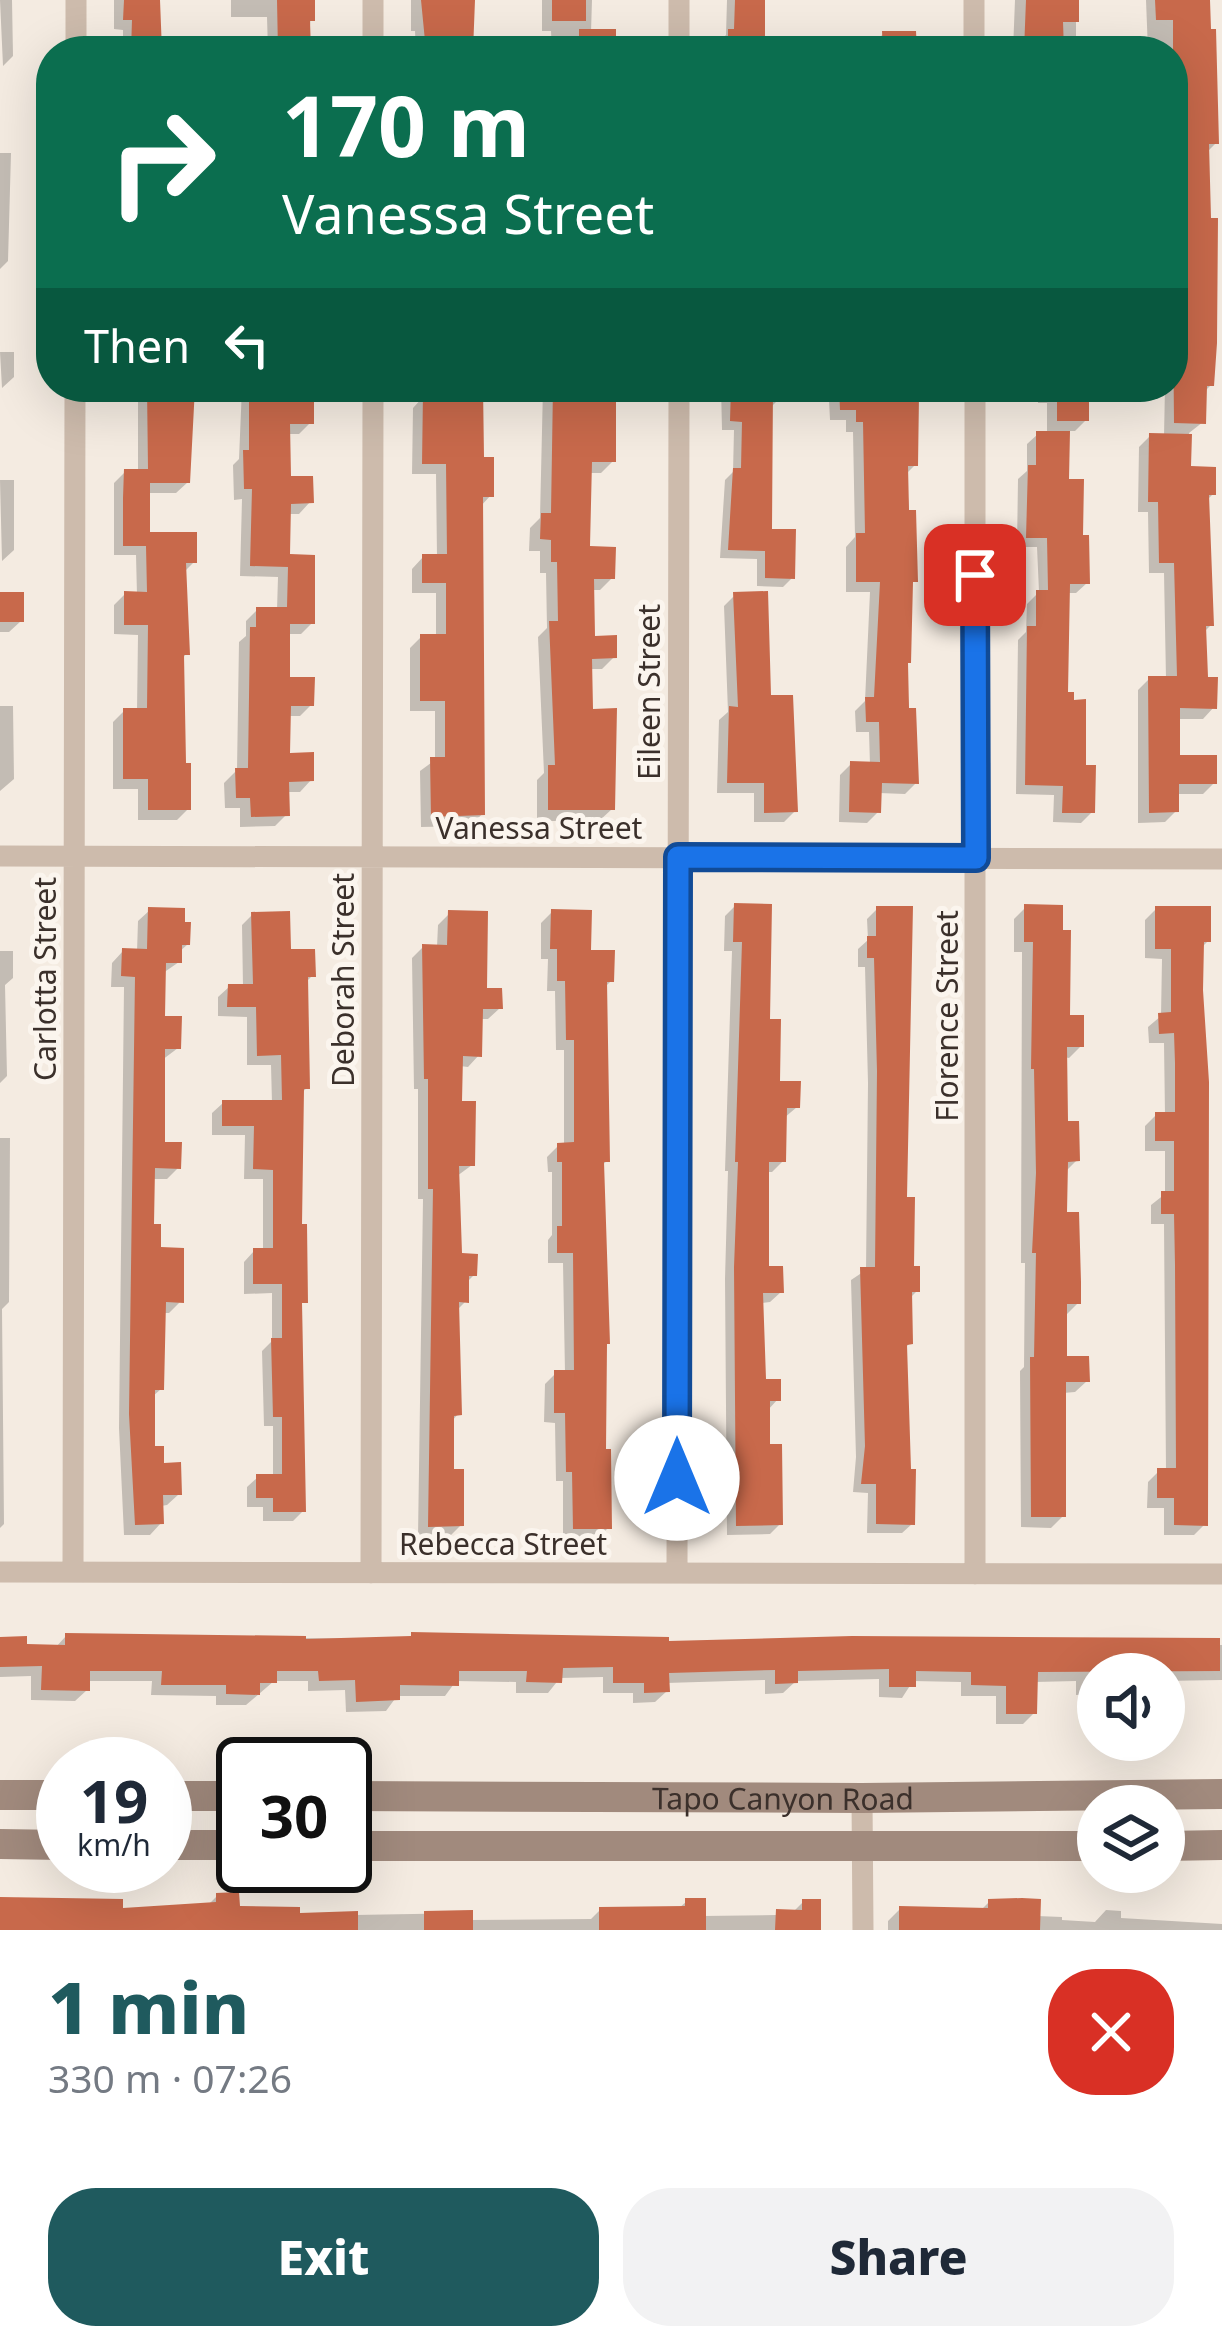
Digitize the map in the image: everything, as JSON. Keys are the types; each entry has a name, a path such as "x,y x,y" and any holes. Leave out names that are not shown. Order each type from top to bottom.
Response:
{"main road":[{"name":"Tapo Canyon Road","path":"372,1796 1222,1794"},
{"path":"0,1795 36,1796"},
{"path":"0,1844 36,1844"},
{"path":"1185,1846 1222,1845"},
{"name":"Tapo Canyon Road","path":"372,1846 1077,1846"}],"street":[{"path":"76,0 76,36"},
{"path":"373,0 373,36"},
{"path":"679,0 679,36"},
{"path":"974,0 974,36"},
{"name":"Carlotta Street","path":"74,1572 75,402"},
{"name":"Deborah Street","path":"371,1573 373,402"},
{"name":"Eileen Street","path":"677,1573 679,402"},
{"name":"Florence Street","path":"975,402 975,1574"},
{"name":"Vanessa Street","path":"0,856 1222,859"},
{"name":"Rebecca Street","path":"0,1572 1222,1574"},
{"path":"862,1798 863,1930"}],"building":[{"path":"124,0 160,0 161,36 131,36 132,20 123,20"},
{"path":"277,0 315,0 310,36 278,36"},
{"path":"421,0 475,0 474,36 425,36"},
{"path":"552,0 586,0 586,21 552,21"},
{"path":"735,0 765,0 765,36 728,36 728,29 734,29"},
{"path":"1026,0 1079,0 1079,22 1063,22 1063,36 1025,36"},
{"path":"1155,0 1210,0 1211,29 1216,29 1219,144 1209,144 1211,218 1218,218 1217,343 1214,386 1207,386 1206,424 1174,423 1174,402 1188,402 1188,36 1173,36 1173,20 1156,20"},
{"path":"579,29 616,29 616,36 579,36"},
{"path":"882,31 916,31 916,36 882,36"},
{"path":"147,402 194,402 190,483 150,483 150,532 197,532 197,563 186,563 190,655 184,655 191,810 148,810 148,779 123,779 123,708 147,708 148,625 124,625 124,591 147,592 146,546 123,546 124,469 148,469"},
{"path":"249,402 314,402 314,424 290,424 291,476 313,476 314,503 291,504 290,554 315,555 315,624 290,624 290,677 315,677 314,706 291,706 290,753 314,752 314,781 289,782 290,816 251,817 250,798 236,798 235,768 248,768 250,627 256,627 256,607 287,607 288,567 250,566 252,489 244,489 243,450 249,450"},
{"path":"423,402 483,402 484,457 494,457 494,497 483,497 485,815 431,817 430,757 445,757 445,701 420,701 420,634 446,634 446,583 422,583 422,554 447,554 446,464 422,464"},
{"path":"553,402 616,402 616,462 592,462 590,546 616,547 615,579 594,579 595,636 617,635 617,658 592,659 593,709 617,708 615,810 548,810 548,765 555,765 549,621 558,621 557,562 551,562 551,540 540,539 541,513 551,513"},
{"path":"731,402 773,402 772,529 796,529 795,579 765,578 765,551 728,550 733,468 741,468 742,422 730,421"},
{"path":"840,402 919,402 918,466 908,466 909,510 916,510 918,582 913,582 908,663 909,708 916,708 919,784 882,783 881,813 849,812 850,761 880,762 879,722 866,722 865,697 874,697 880,582 856,582 856,533 865,533 863,422 856,422 856,410 840,410"},
{"path":"1057,402 1089,402 1089,421 1057,421"},
{"path":"1036,431 1070,431 1069,479 1084,479 1083,535 1089,535 1090,584 1070,584 1068,692 1074,692 1074,700 1086,699 1086,765 1096,765 1095,813 1062,813 1063,786 1025,785 1027,626 1036,626 1036,590 1048,590 1047,538 1026,538 1028,465 1036,465"},
{"path":"1149,433 1192,434 1191,466 1216,467 1216,495 1209,495 1214,626 1206,626 1208,677 1218,677 1217,709 1180,708 1180,755 1217,755 1217,784 1179,784 1179,812 1149,813 1148,676 1177,676 1174,563 1159,563 1158,502 1148,502"},
{"path":"768,591 771,695 793,695 798,812 764,813 764,783 727,783 729,706 738,707 733,592"},
{"path":"0,592 24,592 24,622 0,622"},
{"path":"734,903 772,904 770,1019 781,1019 780,1081 801,1081 800,1108 787,1108 786,1162 769,1162 769,1266 783,1266 784,1293 763,1293 766,1379 781,1379 781,1401 770,1401 770,1444 782,1444 783,1525 736,1526 735,1162 742,942 733,942"},
{"path":"1024,904 1063,905 1063,930 1071,930 1070,1015 1084,1015 1084,1047 1067,1047 1068,1121 1079,1121 1080,1161 1068,1162 1067,1212 1079,1212 1081,1304 1067,1304 1067,1356 1089,1356 1090,1382 1066,1382 1066,1517 1031,1517 1036,1173 1031,1069 1033,942 1024,942"},
{"path":"876,906 913,906 907,1197 915,1197 914,1266 920,1266 920,1292 912,1292 913,1344 907,1345 915,1525 876,1524 876,1484 861,1484 865,1446 860,1267 875,1267 877,1071 874,958 867,958 867,936 876,936"},
{"path":"1155,906 1211,906 1203,990 1209,1082 1208,1526 1174,1525 1174,1498 1157,1498 1157,1468 1176,1468 1175,1265 1174,1214 1161,1214 1161,1191 1174,1191 1174,1141 1155,1141 1155,1112 1175,1112 1175,1063 1174,1033 1159,1034 1158,1013 1171,1012 1171,949 1155,949"},
{"path":"148,907 185,908 185,922 191,922 190,945 182,945 182,963 166,963 165,1016 182,1016 181,1049 165,1049 165,1142 182,1142 181,1169 155,1168 154,1224 161,1224 161,1247 184,1248 184,1303 166,1302 164,1390 155,1390 155,1446 164,1446 164,1463 181,1462 182,1495 163,1495 164,1524 135,1525 129,1414 135,977 121,976 122,948 147,949"},
{"path":"551,909 592,910 591,950 615,950 614,982 607,982 610,1162 604,1162 610,1344 606,1449 611,1449 612,1529 573,1529 565,1413 554,1413 554,1370 574,1370 573,1253 557,1253 562,1162 557,1162 557,1143 574,1142 574,1040 566,1040 565,981 557,981 557,949 550,949"},
{"path":"448,910 488,911 487,988 502,988 503,1009 483,1009 482,1057 463,1056 462,1101 476,1101 475,1166 459,1166 462,1253 478,1254 477,1276 469,1276 469,1303 459,1302 462,1415 454,1416 454,1469 464,1469 464,1526 428,1527 433,1189 428,1189 422,944 447,945"},
{"path":"290,911 291,949 315,949 316,977 308,977 310,1089 304,1089 306,1512 273,1512 273,1498 256,1498 256,1474 282,1474 282,1417 273,1417 271,1338 282,1338 282,1284 253,1284 253,1248 273,1248 273,1170 253,1169 254,1126 222,1126 222,1100 282,1100 281,1055 257,1056 256,1007 227,1007 228,984 253,984 251,912"},
{"path":"411,1632 669,1637 669,1641 852,1636 1220,1638 1220,1671 1185,1671 1185,1653 1077,1653 1077,1672 1038,1672 1037,1714 1006,1714 1006,1686 971,1685 971,1672 916,1671 916,1687 889,1687 889,1669 798,1671 798,1683 775,1684 775,1670 669,1673 670,1692 644,1693 644,1683 613,1683 613,1667 563,1668 562,1683 526,1682 527,1671 459,1671 459,1686 400,1685 400,1700 356,1702 355,1680 319,1681 318,1671 277,1671 277,1683 260,1683 260,1695 226,1694 226,1685 161,1685 162,1671 90,1671 90,1691 41,1690 42,1666 0,1667 0,1637 27,1636 27,1644 65,1645 65,1633 306,1639 411,1636"},
{"path":"216,1893 239,1893 240,1906 300,1907 300,1913 358,1911 358,1930 0,1930 0,1897 123,1899 123,1908 216,1902"},
{"path":"685,1898 706,1898 706,1930 599,1930 599,1907 685,1906"},
{"path":"802,1899 821,1899 821,1930 775,1930 776,1909 802,1910"},
{"path":"988,1899 1041,1899 1040,1930 899,1930 899,1906 988,1908"},
{"path":"473,1910 473,1930 424,1930 424,1911"}],"route":[{"path":"677,1478 678,857 976,858 975,575"}]}
